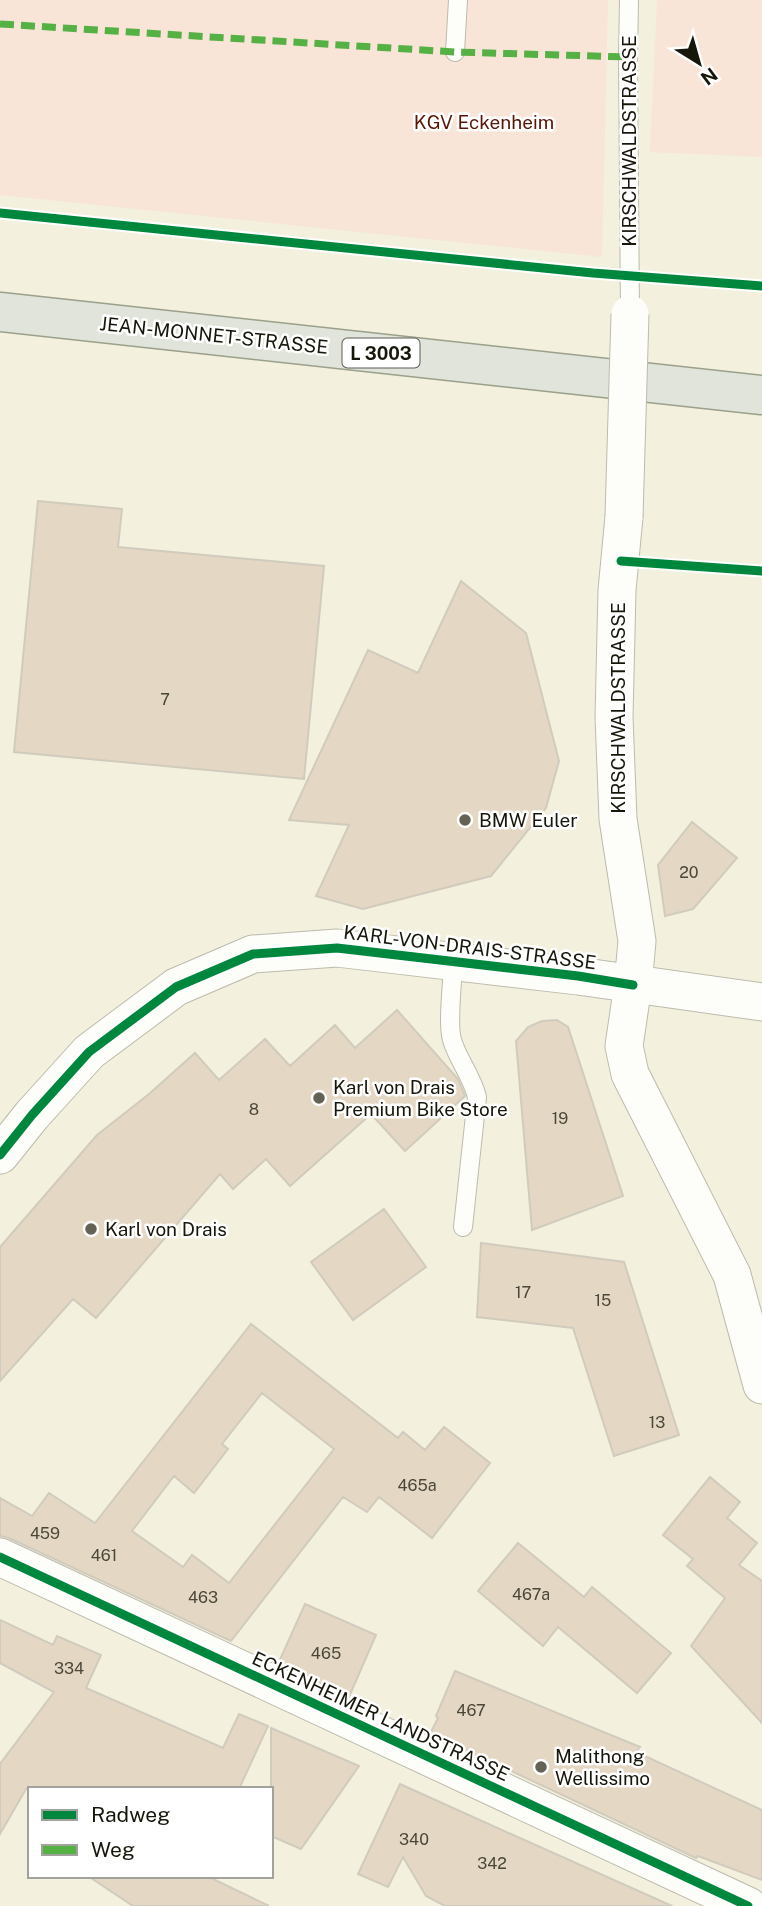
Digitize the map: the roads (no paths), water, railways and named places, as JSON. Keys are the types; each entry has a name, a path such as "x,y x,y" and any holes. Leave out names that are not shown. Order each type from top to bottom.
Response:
{"main road":[{"name":"JEAN-MONNET-STRASSE","path":"0,312 762,395"}],"street":[{"name":"KIRSCHWALDSTRASSE","path":"630,314 614,717 618,819 637,941 624,1046 630,1074 732,1275 762,1385"},
{"name":"KARL-VON-DRAIS-STRASSE","path":"0,1155 89,1052 176,987 253,954 337,948 578,976 762,1002"},
{"name":"ECKENHEIMER LANDSTRASSE","path":"0,1557 748,1906"}],"lane":[{"path":"455,52 458,0"},
{"name":"KIRSCHWALDSTRASSE","path":"629,0 630,314"},
{"path":"453,961 451,1038 474,1083 477,1097 463,1227"}],"place":[{"name":"BMW Euler","path":"465,820"},
{"name":"Karl von Drais Premium Bike Store","path":"319,1098"},
{"name":"Karl von Drais","path":"91,1229"},
{"name":"Malithong Wellissimo","path":"541,1767"}],"park label":[{"name":"KGV Eckenheim","path":"484,122"}]}
